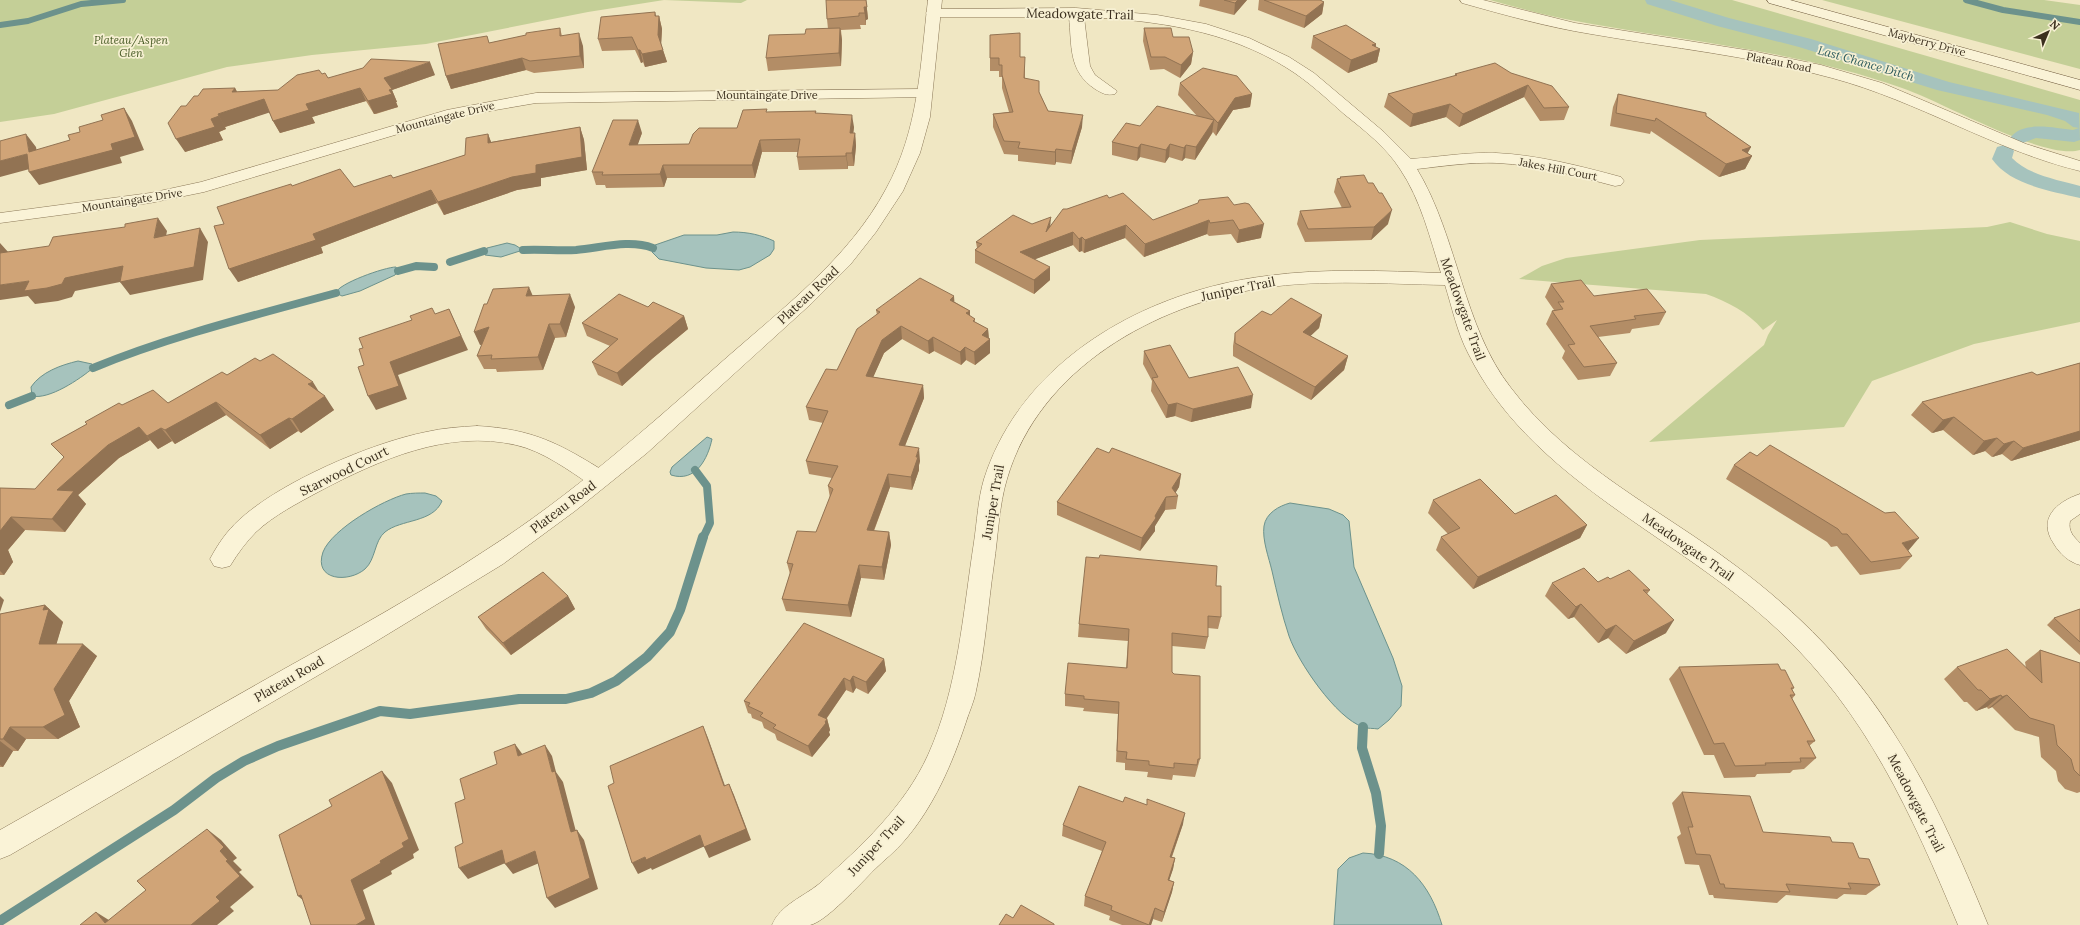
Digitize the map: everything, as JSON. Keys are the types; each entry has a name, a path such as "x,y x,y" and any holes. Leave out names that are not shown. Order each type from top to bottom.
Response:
{"street":[{"name":"Plateau Road","path":"1467,0 1571,27 1764,58 1840,75 1914,100 2021,149 2080,166"},
{"name":"Mayberry Drive","path":"1774,0 2080,85"},
{"name":"Plateau Road","path":"0,845 439,592 495,557 639,447 799,305 843,261 870,228 898,184 912,153 920,128 934,6"},
{"name":"Meadowgate Trail","path":"934,6 1122,13 1167,19 1217,32 1263,49 1284,60 1326,90 1381,139 1406,166 1429,209 1477,352 1486,369 1513,409 1537,434 1581,472 1763,601 1821,656 1844,684 1890,751 1914,793 1974,925"},
{"path":"1076,12 1082,66 1090,78 1109,91"},
{"name":"Mountaingate Drive","path":"0,218 150,198 204,188 453,113 536,98 587,96 924,94"},
{"name":"Jakes Hill Court","path":"1406,166 1458,160 1502,159 1543,163 1615,181"},
{"name":"Juniper Trail","path":"787,925 828,895 895,830 922,792 940,759 963,692 995,481 1001,458 1021,421 1040,396 1062,374 1084,355 1126,327 1175,305 1210,293 1261,282 1322,277 1452,279"},
{"name":"Starwood Court","path":"222,559 231,543 241,531 278,504 359,461 386,450 415,441 464,433 506,435 540,446 599,479"},
{"path":"2080,503 2070,508 2060,517 2056,529 2060,538 2080,556"}],"green space":[{"name":"Plateau/Aspen Glen","path":"0,0 664,0 588,12 426,44 312,55 227,67 54,114 0,122"},
{"path":"664,0 747,0 741,3"},
{"path":"1490,0 1732,0 2080,100 2080,150 2064,151 2043,147 1992,128 1902,88 1819,64 1735,47 1565,19"},
{"path":"1822,0 2044,0 2080,5 2080,69"},
{"path":"2010,222 2047,234 2080,241 2080,322 1974,344 1872,381 1844,427 1649,442 1764,345 1777,320 1763,330 1751,318 1737,308 1706,294 1519,279 1542,266 1566,258 1700,240 1987,227"}],"water":[{"path":"733,232 749,233 774,241 774,249 770,255 750,267 739,270 706,268 659,259 652,252 655,245 684,235 717,235"},
{"path":"507,243 515,245 523,250 501,257 485,255 487,248"},
{"path":"396,267 398,271 395,275 360,291 342,296 336,293 338,289 353,281 372,273"},
{"path":"78,361 92,364 93,368 64,388 47,395 32,396 31,387 40,377 58,367"},
{"path":"707,437 712,439 704,461 699,467 694,472 680,477 671,475 670,472 672,467"},
{"path":"413,493 425,493 436,496 442,501 438,508 424,517 399,525 385,532 379,540 369,565 365,569 350,576 334,577 323,569 321,562 323,552 328,543 347,525 372,509 396,497"},
{"path":"1290,503 1329,509 1343,515 1349,521 1354,567 1393,658 1402,686 1401,706 1389,720 1378,729 1365,728 1352,722 1341,713 1309,674 1289,636 1266,549 1264,526 1267,517 1270,514 1277,508"},
{"path":"1363,853 1379,855 1392,859 1404,866 1414,875 1431,897 1442,925 1334,925 1338,869 1349,858"}],"building":[{"path":"826,0 866,0 867,7 864,7 865,13 859,13 859,16 827,19"},
{"path":"1224,0 1238,0 1235,3"},
{"path":"1264,0 1320,0 1324,2 1306,16"},
{"path":"655,12 655,16 659,16 658,35 663,50 642,54 640,50 638,50 632,37 598,39 601,17"},
{"path":"1346,25 1376,44 1372,45 1380,49 1351,60 1313,36"},
{"path":"560,28 560,36 579,33 580,56 530,61 522,58 446,76 438,44 487,36 489,43 526,35 526,33"},
{"path":"840,28 839,53 766,58 769,35 805,34 806,29"},
{"path":"1144,28 1171,28 1173,37 1189,37 1193,52 1181,65 1165,57 1151,57"},
{"path":"1020,33 1020,57 1025,57 1024,78 1039,81 1039,92 1048,111 1083,115 1072,151 1056,149 1055,152 1018,148 1020,142 1004,141 993,114 1013,112 1002,75 1002,65 999,65 999,58 990,58 990,35"},
{"path":"371,59 430,62 384,78 392,89 389,90 392,94 368,101 360,88 306,104 309,110 273,121 264,99 218,114 219,116 211,119 215,127 176,139 168,123 181,106 186,106 194,96 198,96 203,89 235,88 232,92 278,90 297,75 319,70 322,74 325,73 328,78 363,68"},
{"path":"1495,63 1511,73 1552,86 1569,107 1544,108 1528,85 1463,114 1450,104 1413,114 1388,94 1457,75 1455,74"},
{"path":"1203,68 1237,76 1252,94 1235,98 1218,123 1180,83"},
{"path":"1618,94 1706,113 1706,116 1751,147 1742,150 1752,156 1726,164 1656,118 1655,121 1616,113"},
{"path":"1157,106 1214,120 1196,147 1186,145 1184,148 1170,144 1166,150 1141,144 1138,148 1112,142 1126,123 1140,126"},
{"path":"124,108 135,137 111,144 113,150 29,172 27,154 0,161 0,141 26,134 29,152 70,140 68,135 80,132 79,127 103,120 101,115"},
{"path":"767,109 766,112 816,111 815,113 852,115 850,133 855,133 852,153 846,153 846,156 797,157 800,139 760,140 752,165 663,165 660,174 602,175 603,172 592,172 613,120 638,120 629,145 689,144 693,134 699,128 737,128 743,110"},
{"path":"580,127 582,157 536,165 536,173 512,177 438,202 431,190 313,234 316,240 229,269 214,226 224,224 217,207 291,184 292,186 340,169 354,187 391,175 393,178 465,155 466,138 488,134 488,143"},
{"path":"1364,175 1368,183 1373,183 1379,193 1382,193 1392,210 1374,227 1308,229 1300,211 1351,207 1337,179 1341,178 1340,177"},
{"path":"1123,193 1153,220 1198,203 1199,200 1228,197 1234,205 1245,203 1249,204 1264,224 1239,230 1233,220 1210,223 1209,220 1145,244 1126,225 1085,240 1082,237 1079,239 1073,232 1020,252 1050,267 1034,280 975,250 982,244 976,242 1013,215 1032,224 1051,217 1046,232 1063,209 1067,209 1107,195 1109,198"},
{"path":"158,218 154,238 200,228 194,267 120,282 123,266 65,278 62,284 47,288 24,291 29,281 0,285 0,253 49,246 53,237 125,227 125,224"},
{"path":"920,278 954,296 950,300 970,311 966,313 975,319 973,321 988,329 982,335 990,339 974,352 965,347 960,352 933,337 928,341 901,326 882,340 866,376 923,385 899,445 919,448 916,457 918,457 911,477 888,474 867,530 889,532 882,567 859,565 848,605 782,599 793,564 787,563 797,531 816,532 833,489 828,486 838,466 806,461 828,411 806,407 826,369 837,370 857,329 880,312 876,310"},
{"path":"1581,280 1594,296 1647,289 1666,312 1634,316 1636,319 1590,326 1617,363 1584,367 1568,345 1575,344 1552,311 1563,309 1558,302 1564,302 1551,284"},
{"path":"529,287 526,296 570,294 560,324 549,324 538,357 491,359 492,355 477,356 489,327 474,332 484,304 487,304 493,289"},
{"path":"619,294 648,307 653,302 684,316 617,373 592,362 618,339 582,323"},
{"path":"1291,298 1322,315 1303,332 1348,356 1315,387 1235,343 1235,333 1262,311 1271,315"},
{"path":"432,308 435,314 449,309 461,336 390,362 399,386 368,396 358,367 364,365 359,349 363,348 359,338 412,320 410,316"},
{"path":"1170,345 1189,378 1238,367 1253,395 1193,409 1177,403 1168,405 1152,378 1158,377 1144,351"},
{"path":"273,354 313,382 308,384 325,396 292,419 289,418 260,435 216,402 165,430 161,428 147,436 139,427 108,445 57,490 74,491 52,519 11,517 0,531 0,488 35,489 64,457 51,444 87,424 85,422 119,403 122,405 153,390 168,403 222,372 227,375 255,358 260,361"},
{"path":"2080,363 2080,431 2023,448 2014,441 2004,444 1997,438 1984,441 1954,417 1943,420 1922,402 2032,372 2037,375"},
{"path":"1770,445 1885,513 1895,512 1919,538 1902,543 1912,556 1871,562 1847,534 1842,534 1838,529 1734,465 1750,452 1757,456"},
{"path":"1097,448 1109,453 1112,448 1181,474 1172,488 1178,496 1166,497 1155,516 1156,518 1142,538 1057,502"},
{"path":"1480,479 1515,514 1556,495 1587,525 1478,577 1441,537 1460,528 1433,500"},
{"path":"1100,555 1217,566 1216,586 1221,586 1221,617 1208,616 1208,637 1172,633 1172,672 1174,674 1200,676 1200,759 1198,759 1197,765 1174,763 1174,768 1149,765 1149,761 1126,759 1127,752 1117,751 1119,702 1084,699 1084,696 1065,694 1068,663 1127,668 1129,629 1079,624 1086,557 1099,558"},
{"path":"1584,568 1598,582 1608,577 1610,579 1629,570 1650,590 1643,590 1674,620 1634,641 1616,625 1606,630 1581,604 1576,607 1552,583"},
{"path":"543,572 568,596 503,643 478,617"},
{"path":"45,605 43,610 49,609 39,644 83,644 54,689 65,715 43,727 10,727 3,739 0,739 0,614"},
{"path":"2080,609 2080,642 2054,618"},
{"path":"804,623 884,659 866,682 853,676 850,681 844,678 818,715 827,719 825,722 826,723 808,746 773,728 776,725 760,716 763,713 748,706 750,703 744,701"},
{"path":"2007,649 2042,683 2040,650 2080,663 2080,776 2074,770 2071,759 2057,745 2054,725 2030,718 2007,695 2002,697 2001,695 1990,699 1981,690 1978,690 1957,667"},
{"path":"1778,664 1781,670 1785,670 1794,688 1791,688 1795,695 1790,695 1815,741 1807,741 1816,758 1800,758 1801,762 1735,766 1724,743 1714,744 1679,667"},
{"path":"703,726 724,786 729,784 746,829 704,847 700,835 646,860 645,857 632,863 608,786 614,783 610,766"},
{"path":"515,744 518,756 545,745 552,772 555,771 571,832 577,830 590,878 547,898 535,851 505,864 502,850 459,868 455,847 463,843 455,803 465,799 460,779 497,764 494,752"},
{"path":"382,771 409,839 402,843 404,847 380,861 381,863 351,880 366,919 356,925 311,925 301,895 298,896 279,835 332,806 329,800"},
{"path":"1079,786 1123,802 1125,797 1147,805 1147,799 1185,813 1170,857 1175,858 1168,880 1174,882 1164,912 1155,908 1149,925 1111,910 1112,906 1085,896 1106,842 1063,825"},
{"path":"1682,792 1750,796 1763,832 1830,837 1832,842 1853,843 1859,858 1869,859 1880,885 1848,883 1851,889 1786,884 1790,892 1725,888 1724,884 1720,884 1710,855 1696,854 1688,827 1693,827"},
{"path":"207,829 224,847 220,851 228,860 226,861 240,876 216,897 220,901 191,925 80,925 96,912 105,923 146,890 137,881"},
{"path":"1021,905 1054,925 999,925 1006,914 1013,918"}],"waterway":[{"path":"0,25 28,21 81,4 123,0"},
{"name":"Last Chance Ditch","path":"1653,0 1723,22 1805,43 1944,86 2052,111 2072,117 2080,123"},
{"path":"1966,0 2003,10 2080,22"},
{"name":"Last Chance Ditch","path":"2020,138 2034,132 2074,136 2080,134"},
{"name":"Last Chance Ditch","path":"2004,151 2002,159 2007,165 2016,171 2050,184 2080,192"},
{"path":"523,250 576,250 625,244 644,245 653,248"},
{"path":"450,262 484,251"},
{"path":"398,271 416,266 434,267"},
{"path":"93,368 122,356 183,336 336,293"},
{"path":"9,405 32,396"},
{"path":"695,470 707,486 710,523 703,538"},
{"path":"0,921 174,810 216,778 244,761 278,746 380,711 410,714 519,699 566,699 591,693 616,681 647,657 670,632 680,610 703,537"},
{"path":"1363,727 1362,748 1376,793 1381,826 1379,854"}]}
